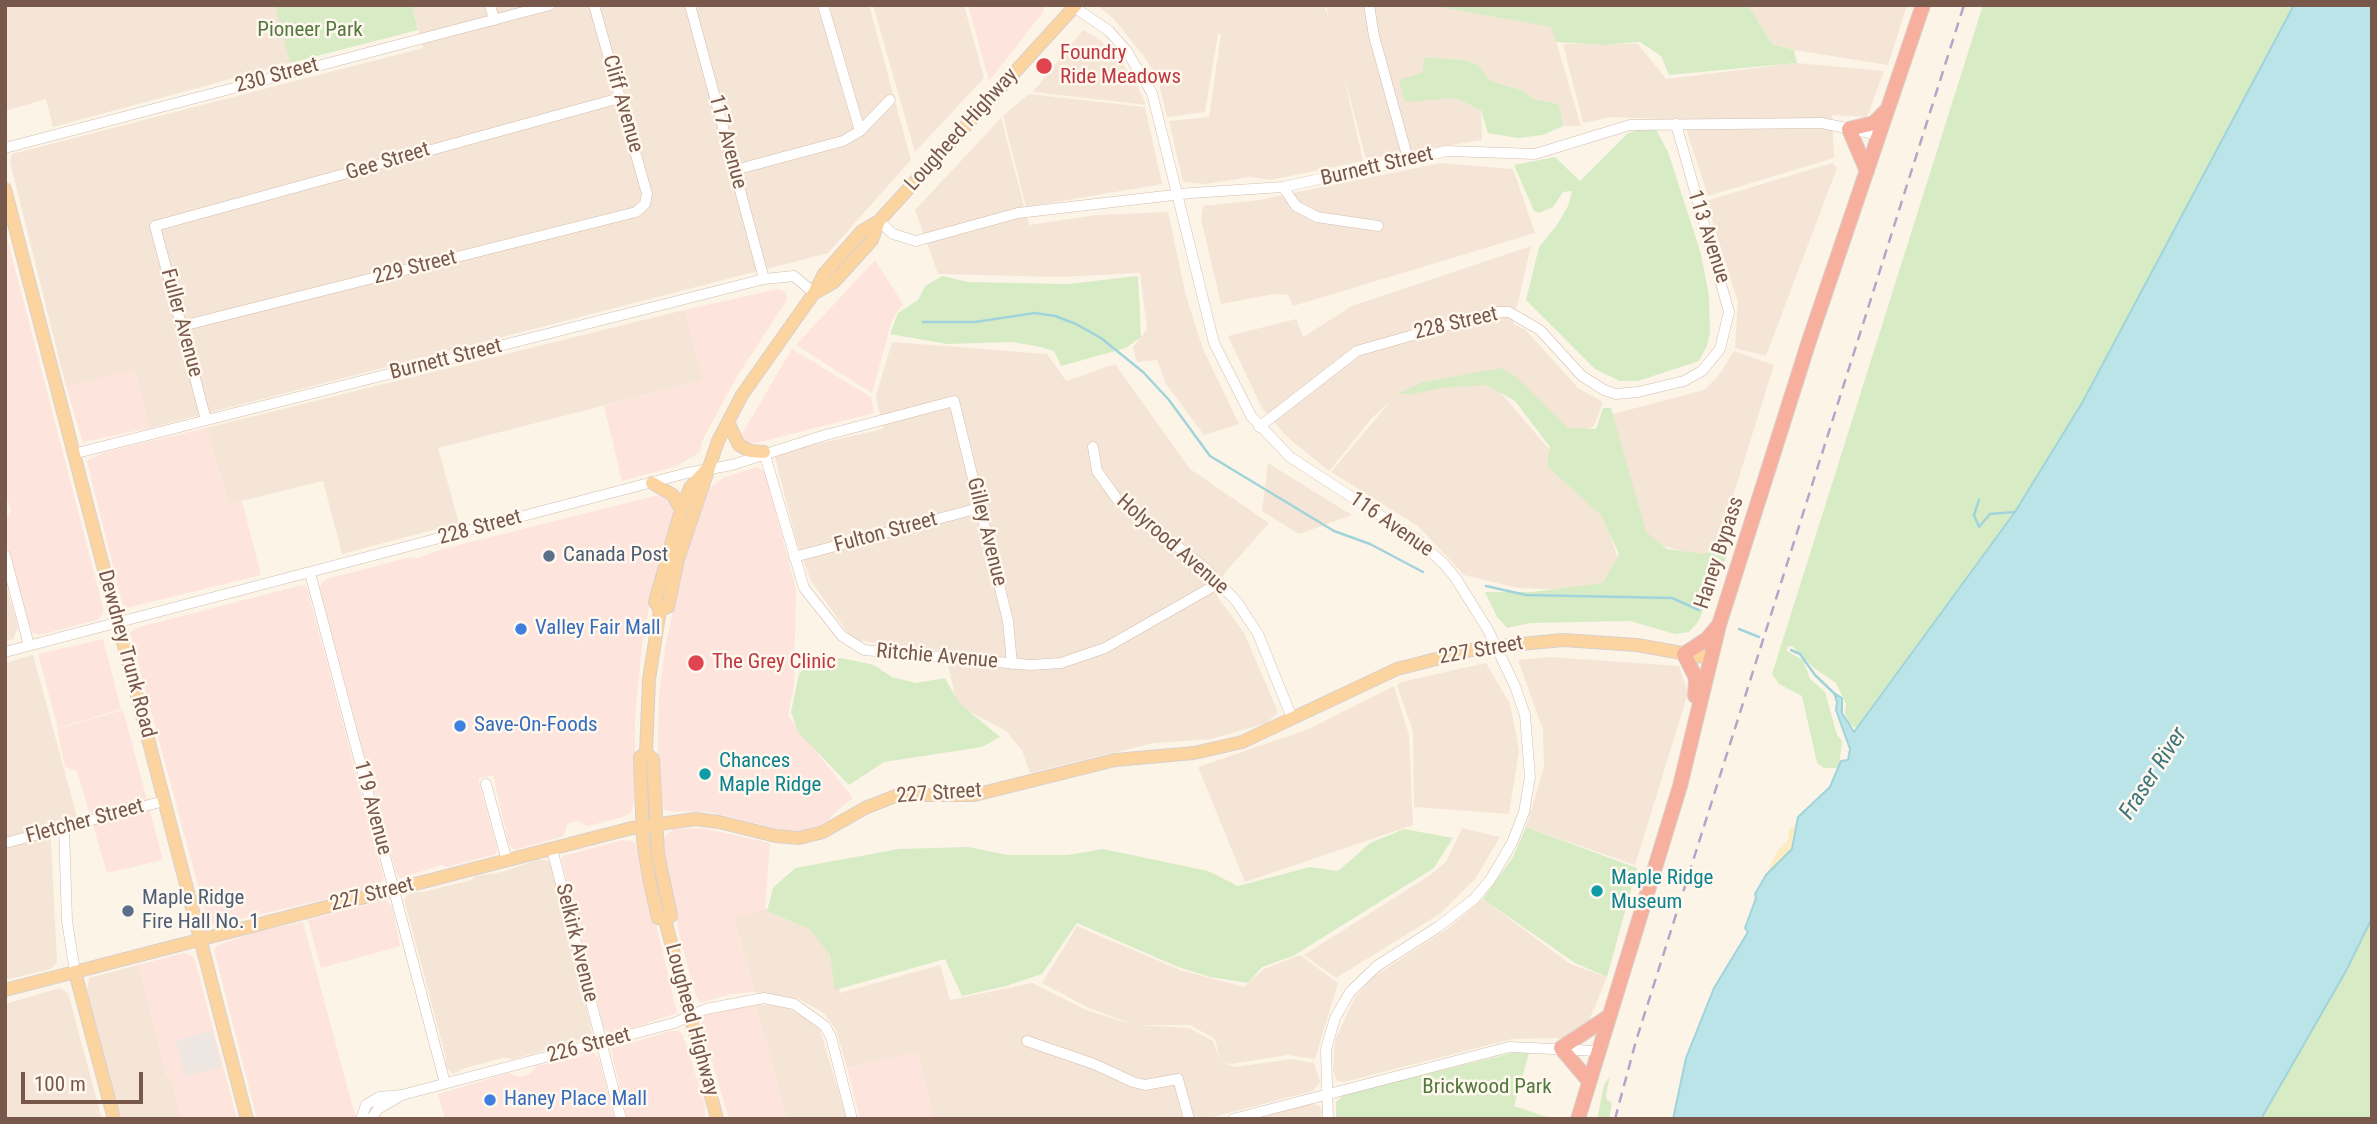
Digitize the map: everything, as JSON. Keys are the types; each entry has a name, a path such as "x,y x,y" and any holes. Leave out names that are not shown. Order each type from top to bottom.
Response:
{"highway":[{"name":"Haney Bypass","path":"1577,1119 1680,786 1719,625 1923,5"},
{"path":"1867,171 1849,129 1874,123 1888,109"},
{"path":"1680,786 1676,772 1696,678 1684,654 1707,639 1719,625"},
{"path":"1588,1080 1561,1048 1608,1017"}],"main road":[{"name":"Lougheed Highway","path":"660,610 668,607 676,566 706,470 728,422 772,348 836,259 862,231 879,222 1074,6"},
{"name":"Dewdney Trunk Road","path":"5,189 247,1119"},
{"path":"728,422 739,445 750,451 764,452"},
{"name":"Lougheed Highway","path":"706,470 690,488 681,510 655,602 660,610 649,679 646,753 640,757 649,824 656,913 658,918 665,920 717,1119"},
{"path":"652,482 673,495 681,510"},
{"name":"227 Street","path":"5,990 649,824 705,820 776,836 812,836 873,803 898,795 974,795 1115,760 1194,753 1242,742 1397,669 1495,645 1575,640 1624,644 1710,658"},
{"path":"75,972 114,1119"}],"street":[{"path":"490,5 494,20"},
{"name":"230 Street","path":"5,148 550,5"},
{"name":"Cliff Avenue","path":"594,5 647,194 645,204"},
{"name":"117 Avenue","path":"690,5 764,279"},
{"path":"823,5 860,131"},
{"path":"1370,5 1374,36 1408,159"},
{"name":"116 Avenue","path":"1074,6 1109,32 1146,80 1155,102 1214,343 1234,389 1259,427 1290,457 1429,549 1455,577 1495,645 1521,701 1530,743 1528,794 1519,828 1498,869 1474,899 1438,927 1377,965 1350,992 1335,1018 1328,1040 1328,1119"},
{"name":"Gee Street","path":"155,226 620,98"},
{"path":"734,170 843,141 860,131 890,100"},
{"name":"Burnett Street","path":"879,222 893,234 916,241 1018,213 1177,195 1283,187 1456,150 1535,154 1614,128 1676,124 1822,123 1879,135"},
{"name":"113 Avenue","path":"1676,124 1695,199 1727,295 1729,323 1720,349"},
{"path":"1283,187 1290,201 1317,218 1378,226"},
{"name":"229 Street","path":"182,326 636,212 645,204"},
{"name":"Fuller Avenue","path":"155,226 206,420"},
{"name":"Burnett Street","path":"72,454 764,279 794,276 814,293"},
{"name":"228 Street","path":"1259,427 1348,356 1369,346 1481,314 1509,312 1531,323 1583,376 1604,390 1616,394 1638,392 1693,377 1708,366 1720,349"},
{"name":"228 Street","path":"5,652 652,482 732,465 764,452 954,401"},
{"name":"Gilley Avenue","path":"954,401 1010,632 1012,664"},
{"name":"Holyrood Avenue","path":"1093,447 1097,471 1116,499 1219,583 1237,602 1258,634 1292,718"},
{"name":"Ritchie Avenue","path":"764,452 804,588 842,636 864,650 1012,664 1055,664 1088,656 1219,583"},
{"name":"Fulton Street","path":"794,557 979,508"},
{"path":"5,555 29,645"},
{"name":"119 Avenue","path":"310,573 445,1083"},
{"path":"486,783 506,862"},
{"name":"Fletcher Street","path":"5,843 164,801"},
{"path":"64,827 68,933 75,972"},
{"name":"Selkirk Avenue","path":"552,849 621,1119"},
{"name":"226 Street","path":"360,1119 362,1110 373,1100 402,1095 602,1042 723,1005 768,998 794,1004 822,1023 831,1037 852,1119"},
{"path":"1027,1041 1094,1064 1133,1082 1145,1085 1178,1079 1189,1119"},
{"path":"1233,1119 1509,1047 1598,1051"},
{"path":"371,1119 377,1109 402,1095"}],"shaded area":[{"path":"5,5 275,5 290,63 53,127 46,99 5,111"},
{"path":"412,5 869,5 911,160 828,253 150,428 134,370 66,387 10,162 12,154 423,48"},
{"path":"873,5 964,5 984,78 915,152"},
{"path":"968,5 1044,5 1044,11 989,81"},
{"path":"1324,5 1329,19 1326,5 1430,5 1552,27 1581,126 1563,126 1559,104 1533,99 1524,91 1491,81 1478,65 1463,60 1424,57 1422,73 1454,98 1481,110 1482,140 1366,159 1343,72 1363,161 1270,180 1250,177 1205,184 1183,182 1169,121 1209,117 1221,34 1218,34 1205,112 1167,117 1158,79 1143,55 1113,18 1098,6"},
{"path":"1748,5 1907,5 1888,65 1772,44"},
{"path":"1083,30 1100,40 1118,58 1135,80 1146,105 1033,92"},
{"path":"1563,44 1638,44 1666,79 1797,63 1884,71 1867,117 1832,115 1834,158 1708,196 1683,120 1612,117 1583,123"},
{"path":"1029,94 1145,107 1162,184 1026,207 1003,116"},
{"path":"1001,118 1029,225 1097,215 1168,212 1186,296 1203,349 1239,424 1204,435 1166,384 1157,360 1137,362 1133,347 1147,329 1140,273 1059,277 938,274 915,210"},
{"path":"1441,163 1513,169 1535,233 1293,306 1288,295 1274,294 1221,304 1201,219 1203,206 1259,200"},
{"path":"1832,163 1837,168 1766,356 1735,348 1738,302 1706,201"},
{"path":"5,230 104,611 100,619 40,635 33,633 30,627 6,541 5,521 11,511 5,489"},
{"path":"1531,246 1513,324 1525,329 1578,388 1603,402 1594,426 1565,443 1495,374 1418,389 1401,395 1489,379 1602,511 1621,567 1612,591 1517,588 1464,575 1418,526 1331,472 1390,402 1373,417 1329,471 1287,437 1262,408 1228,336 1296,319 1303,337 1352,306"},
{"path":"875,260 903,304 892,320 872,393 796,345"},
{"path":"778,289 786,292 787,300 736,378 702,441 700,452 677,466 622,481 604,406 703,380 684,310"},
{"path":"684,310 704,380 438,448 459,523 342,554 323,481 229,504 206,428"},
{"path":"892,342 1047,354 1066,381 1115,364 1190,469 1269,523 1224,574 1217,596 1244,633 1278,712 1267,723 1211,739 1154,743 1030,773 1022,750 1006,731 957,705 945,651 853,640 811,581 796,540 775,457 777,453 883,429 876,396"},
{"path":"792,349 871,397 874,413 748,445 742,434"},
{"path":"1734,351 1774,365 1713,560 1640,539 1609,415 1704,390 1719,375"},
{"path":"135,369 150,428 83,442 66,387"},
{"path":"206,428 229,504 242,501 261,575 127,608 122,603 87,461 105,452"},
{"path":"1268,463 1352,515 1299,534 1262,511"},
{"path":"757,467 765,472 796,589 794,685 788,716 853,798 833,814 828,823 802,830 783,830 709,812 667,811 660,806 657,774 659,696 665,649 682,566 709,488 725,477"},
{"path":"659,495 668,497 673,508 673,519 650,602 642,646 635,719 635,799 631,812 623,817 588,826 577,821 567,824 564,836 515,850 509,845 493,775 478,779 497,848 496,854 447,867 442,865 400,878 396,873 320,590 321,584 326,579 410,557 418,558 439,550"},
{"path":"5,580 18,628 13,639 5,641"},
{"path":"302,585 307,588 384,878 378,887 209,926 130,633 136,628"},
{"path":"103,639 121,709 58,728 38,654"},
{"path":"33,655 77,817 50,823 57,962 51,969 5,980 5,663"},
{"path":"1550,657 1679,666 1688,693 1635,865 1526,827 1544,767 1543,730 1518,660"},
{"path":"1486,663 1510,704 1519,750 1509,814 1414,807 1413,731 1397,686 1401,682"},
{"path":"1394,686 1409,735 1413,825 1245,882 1198,767 1309,729"},
{"path":"123,710 163,860 107,873 77,771 65,767 57,729"},
{"path":"702,828 770,843 765,909 734,918 754,992 730,994 701,1003 696,997 679,933 663,841 674,829"},
{"path":"1462,828 1500,837 1475,879 1441,913 1336,978 1304,955 1429,876 1446,862"},
{"path":"623,840 632,841 638,846 677,1013 612,1035 604,1029 561,859 563,856"},
{"path":"539,859 548,861 552,866 593,1036 514,1059 503,1058 465,1068 453,1074 445,1067 446,1058 404,899 411,892 423,892 471,880 476,876 502,872"},
{"path":"813,896 840,993 940,965 950,1000 1032,983 1086,1010 1135,1025 1087,1007 1042,983 1077,926 1180,970 1244,987 1264,969 1300,955 1338,983 1315,1059 1288,1055 1231,1064 1220,1061 1235,1067 1291,1059 1314,1063 1320,1082 1313,1091 1205,1119 1194,1116 1184,1082 1176,1091 1183,1119 934,1119 917,1052 847,1068 836,1030 824,1013 799,999 754,992 734,917","holes":["1137,1025 1190,1025 1215,1039 1220,1061 1213,1041 1189,1028"]},
{"path":"1483,899 1570,964 1607,977 1588,1023 1568,1038 1512,1039 1344,1082 1337,1081 1333,1071 1335,1040 1355,997 1374,976 1446,930"},
{"path":"385,900 392,906 400,946 321,968 308,920"},
{"path":"303,922 357,1119 257,1119 214,949 259,931"},
{"path":"184,953 194,957 237,1119 181,1119 170,1076 166,1077 138,965"},
{"path":"138,965 166,1076 170,1076 181,1119 120,1119 87,990 89,978"},
{"path":"60,988 68,993 102,1119 5,1119 5,1004"},
{"path":"756,1004 786,1007 809,1020 820,1030 847,1119 786,1119"},
{"path":"756,1004 786,1119 729,1119 701,1024 706,1015"},
{"path":"212,1031 221,1067 185,1076 176,1040"},
{"path":"679,1031 683,1035 705,1104 705,1119 627,1119 611,1049"},
{"path":"917,1051 934,1119 860,1119 847,1068"},
{"path":"587,1052 595,1053 599,1059 615,1119 445,1119 438,1094 509,1073 519,1077 530,1074 536,1066 581,1057"},
{"path":"1312,1103 1321,1107 1322,1119 1251,1119"}],"green space":[{"name":"Pioneer Park","path":"275,5 412,5 418,30 290,63"},
{"path":"1428,5 1748,5 1772,44 1794,50 1797,63 1669,75 1661,56 1640,42 1602,45 1556,42 1551,27"},
{"path":"1983,5 2294,5 2082,403 2015,512 1856,728 1849,724 1845,713 1846,704 1836,683 1814,668 1792,646 1787,647 1787,651 1803,660 1810,679 1825,692 1837,735 1842,741 1839,768 1824,768 1817,763 1802,696 1779,684 1772,674"},
{"path":"1424,57 1464,60 1478,65 1491,81 1524,91 1533,99 1559,104 1563,126 1543,135 1518,138 1488,133 1481,110 1454,98 1405,102 1399,80 1422,73"},
{"path":"1639,129 1656,129 1668,152 1701,254 1709,296 1710,333 1699,361 1638,381 1620,381 1595,369 1526,300 1539,247 1557,225 1568,206 1572,191 1563,192 1553,207 1539,213 1534,211 1514,165 1555,157 1580,181 1627,134"},
{"path":"942,276 968,282 1067,284 1138,276 1141,337 1126,348 1061,366 1054,351 1036,346 1012,342 947,344 890,334 898,313 918,300 925,286"},
{"path":"1501,368 1515,376 1568,428 1596,429 1603,408 1611,408 1646,532 1667,549 1704,554 1731,546 1698,622 1689,632 1675,634 1630,621 1530,623 1507,628 1497,617 1485,592 1532,592 1603,583 1619,554 1601,515 1547,466 1550,447 1515,401 1487,385 1441,388 1409,395 1399,393 1423,382"},
{"path":"841,658 874,665 892,677 916,683 945,678 959,703 1000,737 982,747 884,762 849,785 798,732 791,712 799,674 809,662"},
{"path":"1526,827 1637,868 1607,977 1575,963 1483,899 1513,857"},
{"path":"1404,829 1453,838 1434,868 1293,956 1262,967 1248,983 1210,977 1178,967 1077,923 1042,974 1006,986 962,996 945,959 835,990 830,955 810,929 767,911 773,888 795,868 899,849 968,847 1008,855 1068,855 1103,849 1208,871 1238,886 1310,867 1338,871 1370,843"},
{"path":"2372,917 2372,1119 2258,1119"},
{"name":"Brickwood Park","path":"1512,1053 1529,1053 1514,1106 1553,1119 1336,1119 1336,1102 1345,1094"},
{"path":"1610,1076 1606,1095 1607,1100 1612,1103 1609,1119 1597,1119 1604,1085"}],"sand":[{"path":"1796,826 1796,840 1792,849 1766,875 1777,851 1788,840 1789,829"}],"water":[{"name":"Fraser River","path":"2294,5 2372,5 2372,918 2346,971 2261,1119 1673,1119 1686,1058 1714,988 1748,932 1745,928 1755,894 1766,875 1792,849 1798,817 1830,787 1841,761 1848,760 1850,749 1836,710 1834,693 1842,698 1842,713 1854,732 2015,512 2082,403"}],"waterway":[{"path":"923,322 975,322 1035,313 1055,316 1076,324 1101,338 1143,372 1169,400 1210,456 1334,531 1370,544 1423,572"},
{"path":"1979,500 1974,515 1979,527 1990,514 2015,512"},
{"path":"1486,586 1526,595 1672,598 1699,610"},
{"path":"1739,629 1759,637"},
{"path":"1791,650 1800,654 1815,675 1837,696"}],"railway":[{"path":"1615,1119 1636,1041 1964,5"}],"place":[{"name":"Foundry Ride Meadows","path":"1044,66"},
{"name":"Canada Post","path":"549,556"},
{"name":"Valley Fair Mall","path":"521,629"},
{"name":"The Grey Clinic","path":"696,663"},
{"name":"Save-On-Foods","path":"460,726"},
{"name":"Chances Maple Ridge","path":"705,774"},
{"name":"Maple Ridge Museum","path":"1597,891"},
{"name":"Maple Ridge Fire Hall No. 1","path":"128,911"},
{"name":"Haney Place Mall","path":"490,1100"}]}
